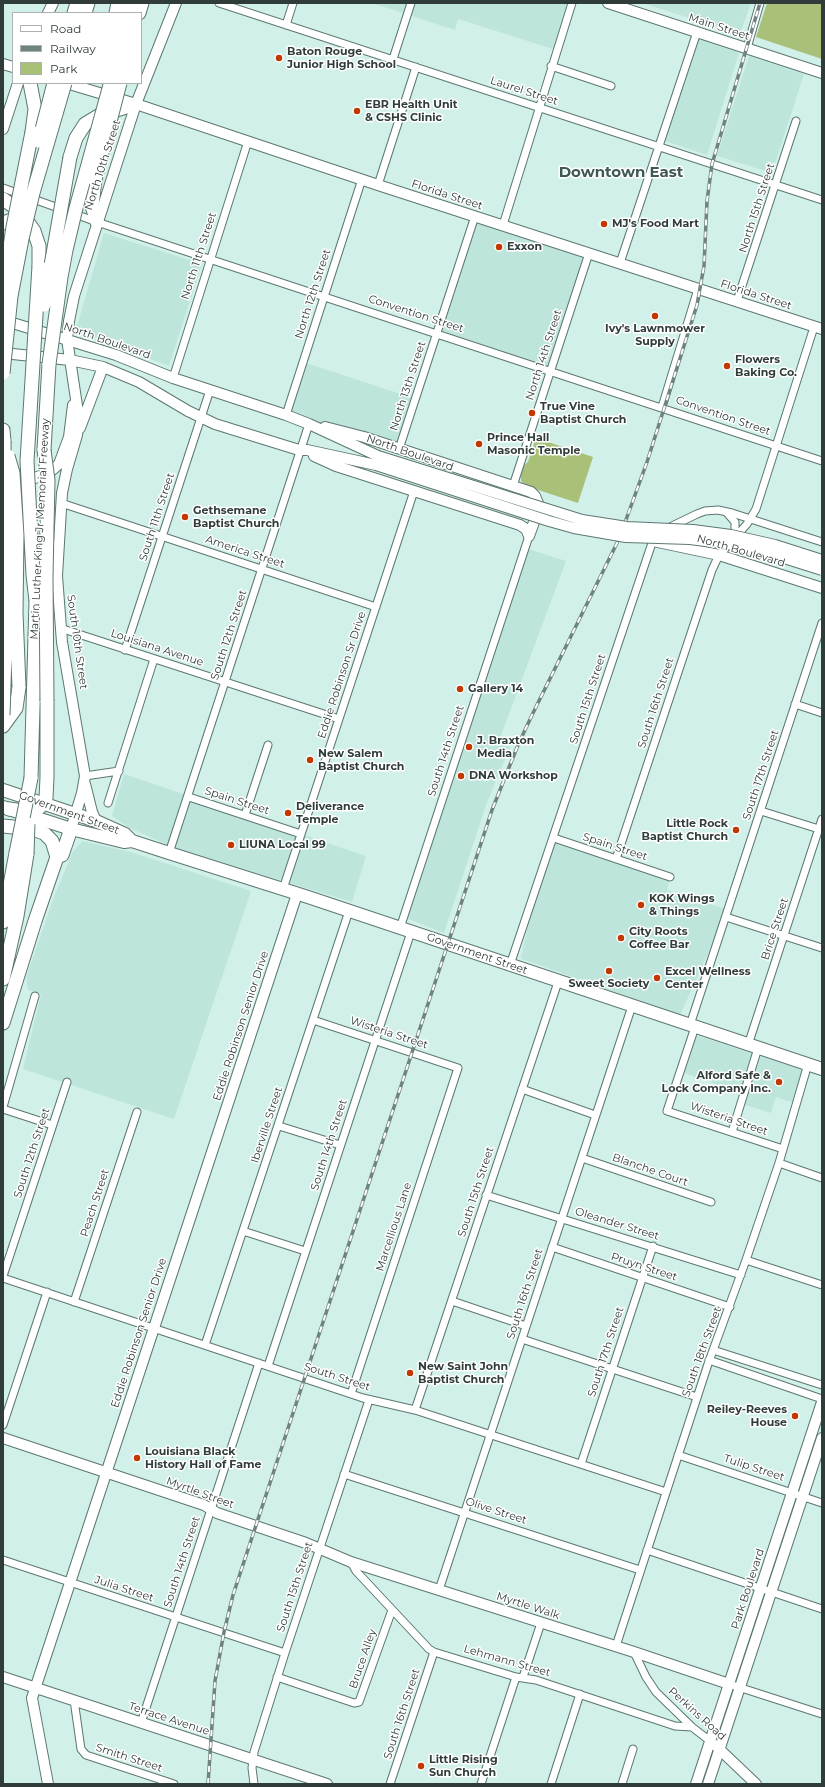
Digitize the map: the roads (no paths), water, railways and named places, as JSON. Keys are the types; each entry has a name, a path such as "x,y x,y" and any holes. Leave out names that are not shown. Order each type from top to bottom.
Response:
{"highway":[{"path":"3,292 14,221 32,132 35,109 30,84"},
{"path":"30,207 37,150 54,84"},
{"path":"3,373 11,296 30,207 65,84"},
{"path":"97,222 92,206 95,180 112,84"},
{"name":"Martin Luther King Jr Memorial Freeway","path":"3,980 17,916 21,854 31,778 36,601 49,364 66,250 76,208 112,84"},
{"path":"49,364 43,339 44,300 70,157 76,138 85,124 100,115 136,104"},
{"path":"3,199 20,212 32,226 38,242 39,266 27,461 33,575 36,601"},
{"path":"3,223 9,220 17,220 32,226"},
{"path":"3,430 5,655 3,715"},
{"path":"3,726 16,708 19,687 16,613 18,598 16,516 13,473 4,441"},
{"path":"6,808 30,812 37,809 43,803 47,794 46,577 48,480 44,450"},
{"path":"3,826 44,833 52,840 57,858 35,921 3,1023"},
{"path":"57,858 62,855 71,829"},
{"path":"3,922 21,854"}],"main road":[{"name":"Government Street","path":"3,790 96,821 126,834 132,841"},
{"name":"Government Street","path":"6,808 71,829 124,842 132,841 283,889 558,982 821,1067"}],"street":[{"name":"North 10th Street","path":"67,339 74,296 97,222 136,104 176,3"},
{"name":"Laurel Street","path":"219,3 822,200"},
{"path":"286,25 293,3"},
{"path":"393,59 411,3"},
{"path":"503,225 538,114 538,107 572,3"},
{"name":"Main Street","path":"608,3 822,73"},
{"path":"747,48 760,3"},
{"path":"620,263 697,32"},
{"path":"551,66 611,86"},
{"path":"378,185 416,67"},
{"path":"3,130 18,84"},
{"name":"Florida Street","path":"68,84 136,104 378,185 818,328"},
{"name":"North 15th Street","path":"737,301 796,121"},
{"name":"North 11th Street","path":"173,378 248,141"},
{"name":"North 12th Street","path":"286,415 362,179"},
{"name":"Convention Street","path":"3,188 97,222 324,295 437,334 551,370 822,460"},
{"name":"North 13th Street","path":"399,449 475,216"},
{"name":"North 14th Street","path":"513,486 589,253"},
{"path":"662,407 698,289"},
{"name":"North Boulevard","path":"3,320 121,357 173,378 286,415 309,424 377,460 549,521 574,528 626,537 690,539 728,544 765,552 822,570"},
{"name":"South 16th Street","path":"616,859 712,570 719,555 750,519 757,506 818,328"},
{"name":"South 10th Street","path":"67,339 79,419 77,435 65,476 61,503 57,576 60,628 85,778 71,829"},
{"name":"North Boulevard","path":"3,353 70,360 103,367 139,382 201,418 240,432 299,450 377,460 582,520 627,527 692,530 731,535 775,545 822,560"},
{"path":"77,435 103,367"},
{"name":"South 11th Street","path":"125,650 210,390"},
{"path":"3,490 45,475 56,467 63,454 70,430 72,407 76,400"},
{"path":"309,424 364,436 531,492 537,501 534,522 529,536"},
{"name":"South 12th Street","path":"169,853 299,450 309,424"},
{"path":"299,450 336,466 520,525 526,529 529,536"},
{"path":"45,475 65,476"},
{"name":"Eddie Robinson Sr Drive","path":"283,889 414,491"},
{"name":"America Street","path":"61,503 376,607"},
{"path":"652,540 668,528 697,514 713,510 726,511 822,542"},
{"path":"726,511 732,516 735,522 735,536"},
{"name":"South 14th Street","path":"268,1366 376,1040 405,930 529,536"},
{"name":"North Boulevard","path":"652,540 719,555 822,588"},
{"name":"South 15th Street","path":"510,966 554,838 652,540"},
{"name":"South 17th Street","path":"667,1111 726,917 822,623"},
{"name":"Louisiana Avenue","path":"60,628 339,720"},
{"path":"108,803 154,659"},
{"path":"795,704 822,713"},
{"path":"245,815 268,745"},
{"path":"96,821 85,778 119,770"},
{"name":"Spain Street","path":"188,797 301,834"},
{"path":"761,811 820,830"},
{"name":"Brice Street","path":"732,1132 754,1046 785,936 820,830 822,819"},
{"name":"Spain Street","path":"554,838 670,877"},
{"name":"Eddie Robinson Senior Drive","path":"48,1784 32,1698 297,894"},
{"name":"Iberville Street","path":"205,1345 279,1126 349,911"},
{"path":"726,917 822,948"},
{"name":"South 15th Street","path":"415,1410 558,982"},
{"path":"35,996 3,1108 52,1125"},
{"name":"South 16th Street","path":"439,1590 632,1006"},
{"name":"Wisteria Street","path":"313,1020 458,1068"},
{"name":"South 18th Street","path":"616,1646 709,1360 730,1307 779,1163 808,1064"},
{"name":"Marcellious Lane","path":"351,1394 458,1068"},
{"name":"South 12th Street","path":"3,1277 67,1082"},
{"path":"522,1089 595,1115"},
{"name":"Wisteria Street","path":"667,1111 783,1149"},
{"name":"Peach Street","path":"74,1302 137,1112"},
{"path":"279,1126 340,1145"},
{"name":"Blanche Court","path":"582,1158 711,1202"},
{"path":"779,1163 822,1178"},
{"name":"Oleander Street","path":"486,1195 653,1246 741,1275"},
{"path":"243,1231 305,1251"},
{"name":"South 17th Street","path":"581,1464 653,1246"},
{"name":"Pruyn Street","path":"552,1248 730,1307"},
{"path":"746,1260 822,1285"},
{"name":"South Street","path":"3,1277 369,1400 415,1410 666,1492"},
{"path":"3,1425 47,1292"},
{"path":"452,1301 526,1326"},
{"path":"522,1339 697,1397"},
{"path":"713,1350 822,1385"},
{"path":"709,1360 822,1398"},
{"name":"South 14th Street","path":"142,1723 259,1363"},
{"name":"South 15th Street","path":"254,1784 252,1768 254,1752 277,1677 369,1400"},
{"name":"Park Boulevard","path":"696,1784 822,1402"},
{"name":"Myrtle Street","path":"3,1438 204,1505 211,1509 320,1548"},
{"path":"708,1784 822,1438"},
{"name":"Tulip Street","path":"678,1455 822,1503"},
{"name":"Olive Street","path":"344,1474 640,1570"},
{"name":"Myrtle Walk","path":"320,1548 351,1562 616,1646 729,1684"},
{"path":"647,1550 822,1609"},
{"name":"Julia Street","path":"3,1560 285,1653"},
{"name":"Lehmann Street","path":"351,1562 356,1571 429,1649 434,1652 580,1694 675,1726 692,1727"},
{"name":"Bruce Alley","path":"277,1677 354,1703 359,1702 392,1610"},
{"path":"480,1784 519,1677 541,1623"},
{"name":"South 16th Street","path":"390,1784 434,1652"},
{"name":"Perkins Road","path":"634,1652 646,1677 656,1692 692,1727 710,1741 756,1784"},
{"name":"Terrace Avenue","path":"3,1677 326,1784"},
{"path":"729,1684 822,1714"},
{"path":"551,1784 580,1694"},
{"name":"Smith Street","path":"74,1700 81,1749 86,1755 174,1784"},
{"path":"622,1784 633,1749"}],"railway":[{"path":"208,1784 215,1681 224,1632 233,1595 492,810 518,745 619,539 647,462 697,305 704,266 707,201 712,164 760,3"}],"place":[{"name":"Baton Rouge Junior High School","path":"279,58"},
{"name":"EBR Health Unit & CSHS Clinic","path":"357,111"},
{"name":"MJ's Food Mart","path":"604,224"},
{"name":"Exxon","path":"499,247"},
{"name":"Ivy's Lawnmower Supply","path":"655,316"},
{"name":"Flowers Baking Co.","path":"727,366"},
{"name":"True Vine Baptist Church","path":"532,413"},
{"name":"Prince Hall Masonic Temple","path":"479,444"},
{"name":"Gethsemane Baptist Church","path":"185,517"},
{"name":"Gallery 14","path":"460,689"},
{"name":"J. Braxton Media","path":"469,747"},
{"name":"New Salem Baptist Church","path":"310,760"},
{"name":"DNA Workshop","path":"461,776"},
{"name":"Deliverance Temple","path":"288,813"},
{"name":"Little Rock Baptist Church","path":"736,830"},
{"name":"LIUNA Local 99","path":"231,845"},
{"name":"KOK Wings & Things","path":"641,905"},
{"name":"City Roots Coffee Bar","path":"621,938"},
{"name":"Sweet Society","path":"609,971"},
{"name":"Excel Wellness Center","path":"657,978"},
{"name":"Alford Safe & Lock Company Inc.","path":"779,1082"},
{"name":"New Saint John Baptist Church","path":"410,1373"},
{"name":"Reiley-Reeves House","path":"795,1416"},
{"name":"Louisiana Black History Hall of Fame","path":"137,1458"},
{"name":"Little Rising Sun Church","path":"421,1766"}],"district":[{"name":"Downtown East","path":"621,173"}]}
